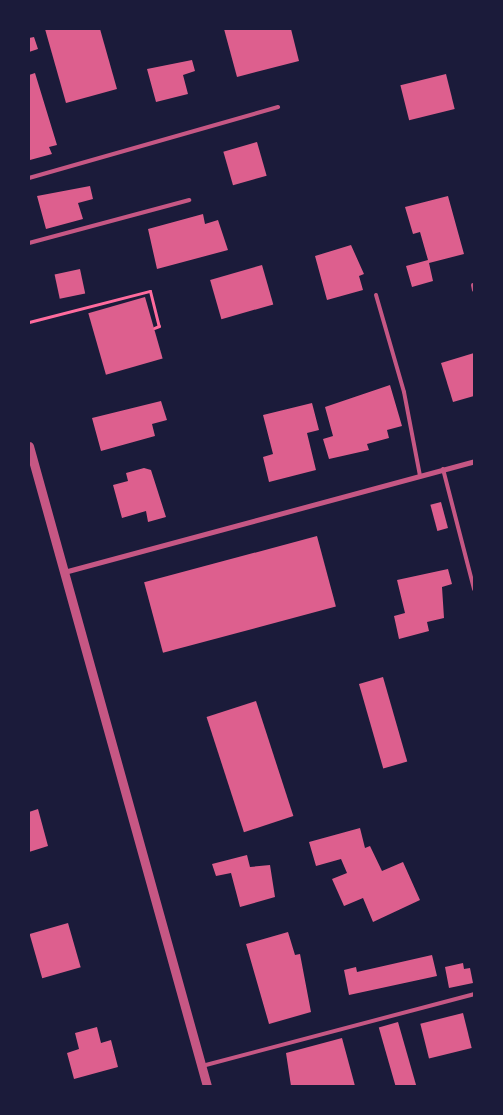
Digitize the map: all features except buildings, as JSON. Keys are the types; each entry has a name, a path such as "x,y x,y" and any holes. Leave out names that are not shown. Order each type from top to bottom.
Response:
{"street":[{"path":"29,446 207,1086"},
{"path":"64,572 474,461"}],"lane":[{"path":"29,178 278,107"},
{"path":"29,243 189,200"},
{"path":"376,295 404,392 420,476"},
{"path":"443,469 474,589"},
{"path":"202,1066 474,994"}],"path":[{"path":"29,322 150,290 160,326 154,328"}]}
